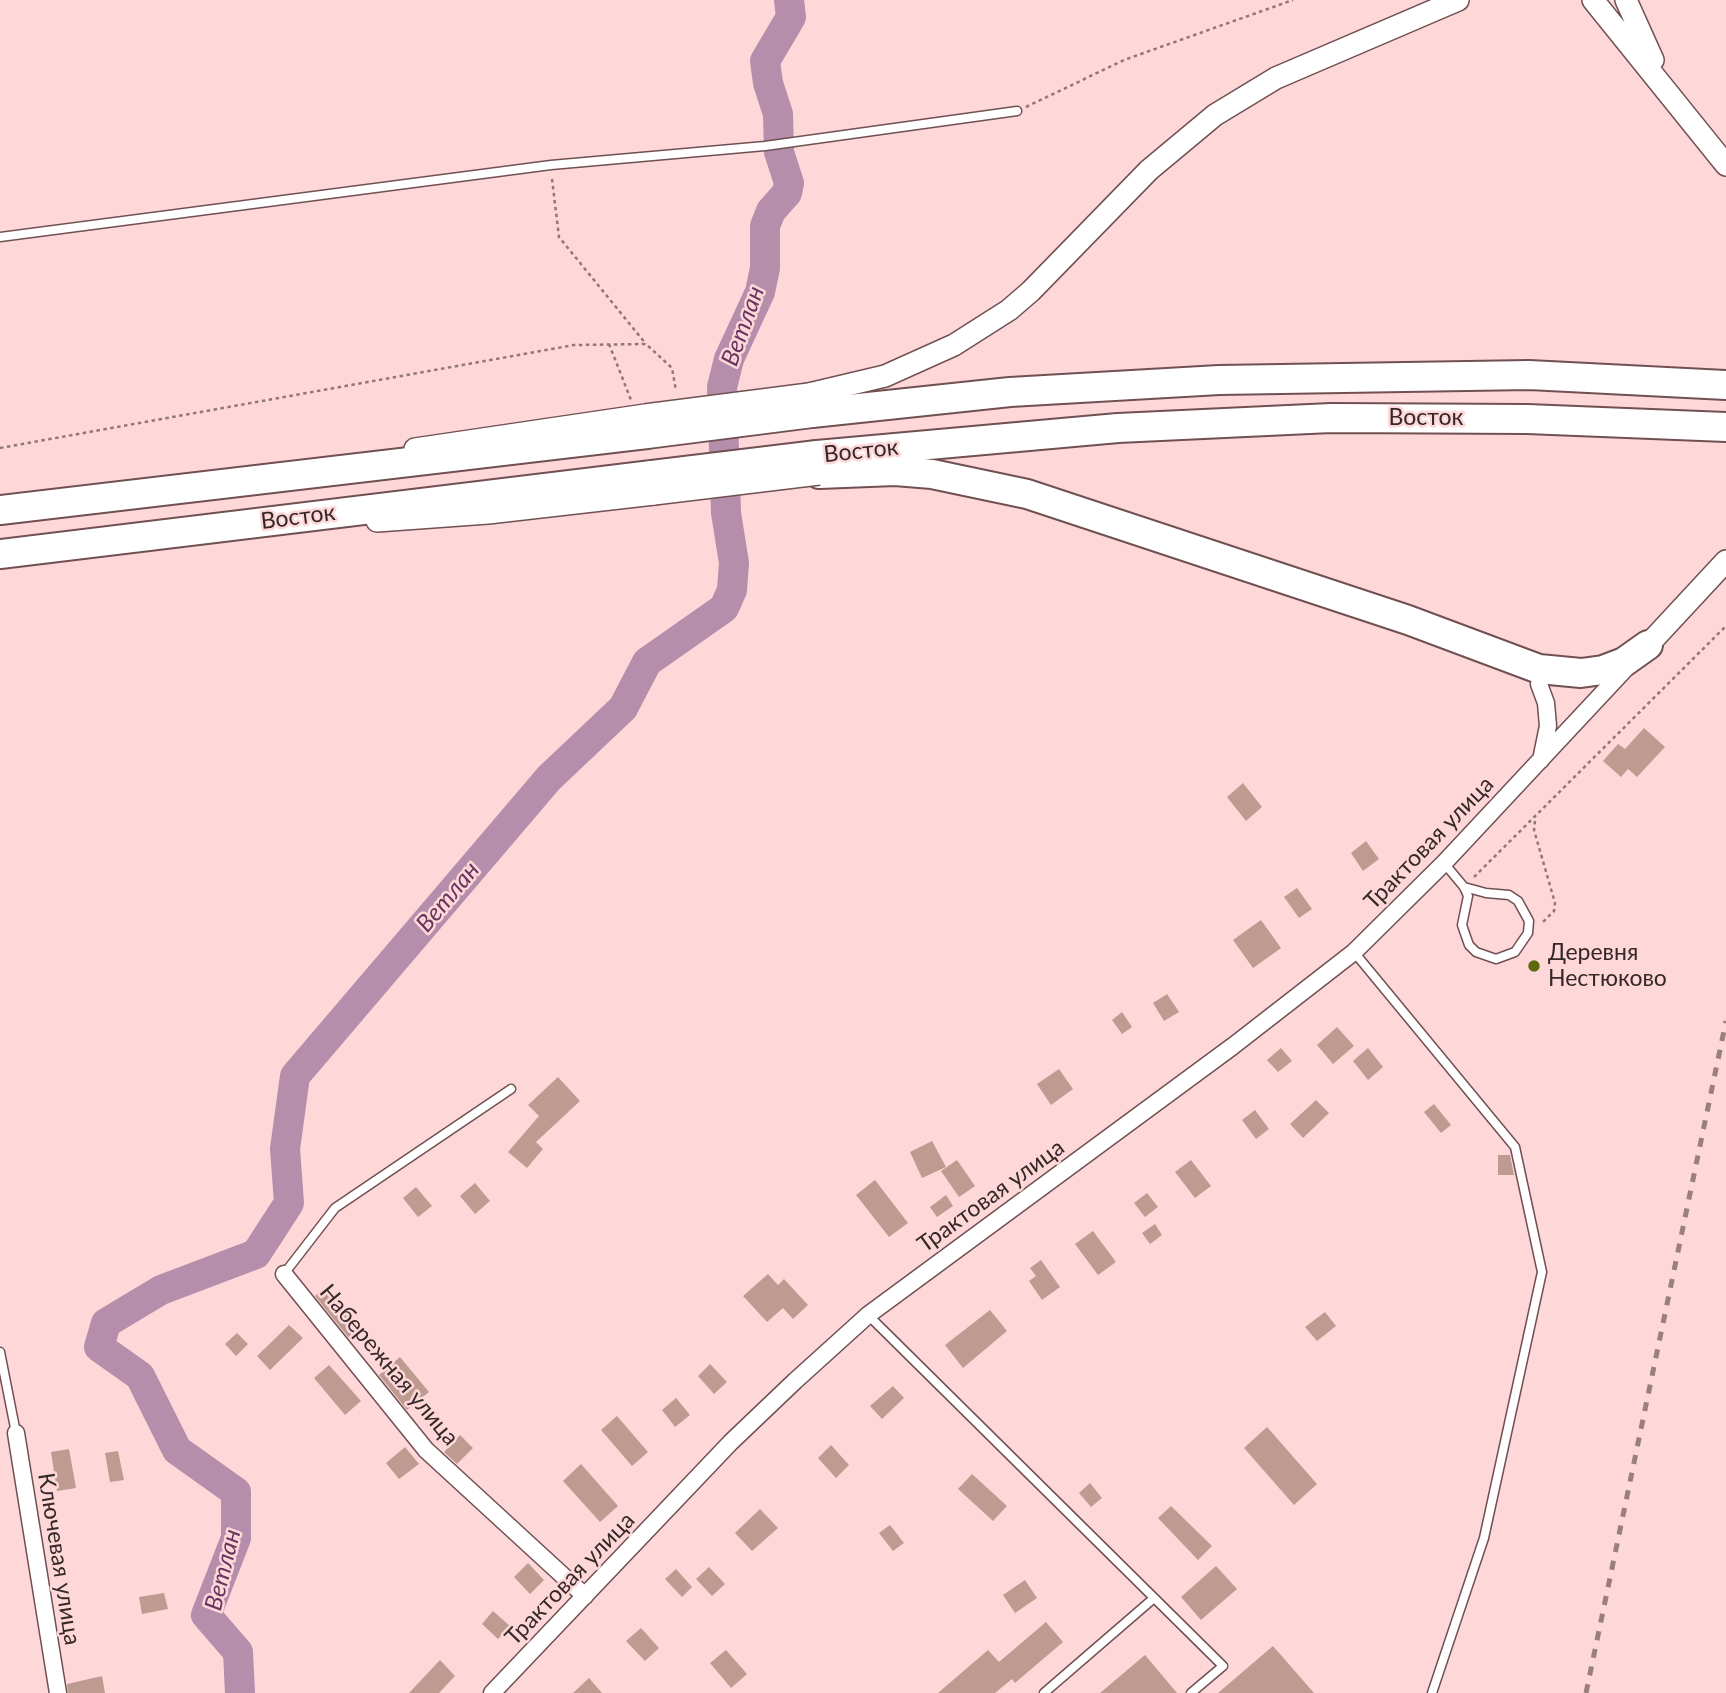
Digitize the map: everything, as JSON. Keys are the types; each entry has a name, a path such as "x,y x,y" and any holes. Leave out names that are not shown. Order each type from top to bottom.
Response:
{"highway":[{"name":"Восток","path":"0,510 186,488 642,420 811,403 1219,380 1530,375 1726,385"},
{"name":"Восток","path":"0,554 190,530 653,484 1091,430 1331,418 1527,419 1725,427"},
{"path":"818,465 932,474 1027,494 1408,620 1539,669 1581,673 1603,670 1624,662 1648,645"}],"main road":[{"path":"811,403 901,370 974,334 1031,291 1149,170 1215,115 1276,78 1458,0"},
{"path":"1593,0 1726,165"},
{"path":"1626,0 1667,90"},
{"path":"1648,645 1726,561"}],"street":[{"name":"Трактовая улица","path":"492,1693 731,1442 868,1315 1233,1046 1354,951 1444,863 1648,645"},
{"path":"1539,684 1546,703 1548,726 1540,761"},
{"name":"Набережная улица","path":"284,1274 426,1450 585,1596"},
{"name":"Ключевая улица","path":"16,1433 58,1693"}],"lane":[{"path":"0,237 551,165 803,142 1017,111"},
{"path":"1444,863 1468,896 1462,925 1464,936 1476,953 1496,959 1506,957 1523,944 1528,929 1525,910 1509,894 1486,893 1464,887"},
{"path":"1354,951 1515,1147 1542,1272 1483,1538 1432,1693"},
{"path":"284,1274 335,1208 512,1089"},
{"path":"868,1315 1223,1666 1191,1693"},
{"path":"0,1352 16,1433"},
{"path":"1044,1693 1154,1598"}],"path":[{"path":"1017,111 1104,72 1124,60 1293,0"},
{"path":"551,165 559,237 646,344 672,368 677,394"},
{"path":"0,448 539,351 609,342 646,344"},
{"path":"609,342 642,420"},
{"path":"1464,887 1726,626"},
{"path":"1528,929 1544,922 1555,911 1534,830 1535,818"}],"building":[{"path":"1644,728 1665,747 1637,777 1628,769 1621,777 1603,761 1618,744 1625,749"},
{"path":"1243,783 1262,807 1246,821 1227,797"},
{"path":"1366,841 1379,859 1363,871 1351,853"},
{"path":"1297,888 1312,909 1299,918 1284,897"},
{"path":"1261,920 1281,948 1253,968 1233,940"},
{"path":"1167,994 1179,1012 1164,1021 1153,1003"},
{"path":"1122,1012 1132,1027 1122,1034 1112,1020"},
{"path":"1337,1027 1354,1046 1333,1064 1317,1045"},
{"path":"1281,1048 1292,1061 1278,1072 1267,1060"},
{"path":"1368,1048 1383,1067 1368,1080 1353,1061"},
{"path":"1059,1069 1073,1089 1051,1105 1037,1084"},
{"path":"558,1077 580,1101 536,1142 543,1149 527,1168 508,1152 539,1116 528,1105"},
{"path":"1316,1100 1329,1113 1303,1138 1290,1124"},
{"path":"1434,1104 1451,1125 1441,1133 1424,1112"},
{"path":"1255,1110 1269,1129 1256,1139 1242,1120"},
{"path":"932,1141 946,1167 922,1178 910,1152"},
{"path":"1498,1155 1510,1155 1514,1175 1498,1175"},
{"path":"957,1160 975,1186 959,1197 941,1171"},
{"path":"1191,1160 1211,1186 1195,1198 1175,1172"},
{"path":"875,1180 908,1223 889,1237 856,1195"},
{"path":"475,1183 490,1201 475,1214 460,1196"},
{"path":"416,1187 432,1206 418,1217 403,1198"},
{"path":"1147,1193 1158,1207 1145,1217 1134,1203"},
{"path":"946,1195 953,1206 937,1217 930,1207"},
{"path":"1155,1224 1162,1235 1150,1244 1142,1233"},
{"path":"1093,1231 1116,1262 1098,1275 1075,1244"},
{"path":"1041,1260 1060,1287 1042,1300 1029,1281 1036,1276 1030,1268"},
{"path":"768,1274 778,1285 784,1279 808,1305 793,1319 783,1308 767,1322 743,1296"},
{"path":"323,1289 359,1330 349,1338 315,1296"},
{"path":"990,1310 1007,1331 963,1368 945,1345"},
{"path":"1325,1312 1336,1326 1317,1341 1305,1327"},
{"path":"289,1325 303,1338 270,1370 257,1356"},
{"path":"237,1333 248,1344 236,1356 225,1344"},
{"path":"400,1357 429,1392 407,1410 379,1375"},
{"path":"710,1364 727,1382 714,1394 698,1376"},
{"path":"329,1365 361,1401 345,1415 314,1378"},
{"path":"893,1386 904,1398 882,1419 870,1406"},
{"path":"676,1398 690,1415 675,1427 662,1410"},
{"path":"617,1416 648,1452 632,1466 601,1430"},
{"path":"1267,1427 1317,1484 1294,1505 1244,1448"},
{"path":"460,1435 473,1448 457,1464 444,1452"},
{"path":"831,1445 849,1465 836,1478 818,1458"},
{"path":"405,1447 419,1464 399,1479 386,1463"},
{"path":"69,1449 76,1488 57,1491 51,1452"},
{"path":"118,1451 124,1480 110,1482 105,1453"},
{"path":"581,1464 618,1506 600,1522 563,1481"},
{"path":"972,1474 1007,1506 993,1521 958,1489"},
{"path":"1090,1483 1102,1498 1091,1507 1079,1493"},
{"path":"1171,1506 1212,1546 1198,1560 1158,1518"},
{"path":"760,1509 778,1528 752,1551 735,1533"},
{"path":"890,1525 904,1543 893,1551 879,1533"},
{"path":"528,1563 544,1580 530,1594 514,1577"},
{"path":"1216,1566 1237,1589 1201,1620 1181,1597"},
{"path":"709,1567 725,1584 712,1596 696,1579"},
{"path":"676,1569 692,1587 682,1597 665,1579"},
{"path":"1025,1580 1037,1598 1015,1613 1003,1595"},
{"path":"164,1593 168,1609 142,1614 139,1597"},
{"path":"493,1611 510,1626 498,1639 482,1624"},
{"path":"1046,1622 1063,1642 1015,1683 1012,1679 995,1693 938,1693 988,1650 999,1662"},
{"path":"641,1628 659,1648 645,1661 626,1641"},
{"path":"1273,1646 1314,1693 1218,1693"},
{"path":"726,1650 747,1674 731,1688 710,1663"},
{"path":"1145,1655 1177,1693 1100,1693"},
{"path":"440,1660 455,1676 439,1693 409,1693"},
{"path":"102,1676 105,1693 68,1693 67,1684"},
{"path":"589,1678 602,1693 573,1693"}],"waterway":[{"name":"Ветлан","path":"240,1693 238,1652 206,1615 236,1538 236,1492 177,1450 140,1376 99,1347 106,1323 161,1290 256,1254 289,1203 285,1149 295,1076 549,778 623,708 647,662 724,608 732,590 734,563 726,513 722,387 729,359 760,292 765,268 765,226 771,211 787,193 789,183 779,152 778,114 768,83 765,61 791,17 789,0"}],"railway":[{"path":"1586,1693 1726,1021"}],"place":[{"name":"Деревня Нестюково","path":"1534,966"}]}
